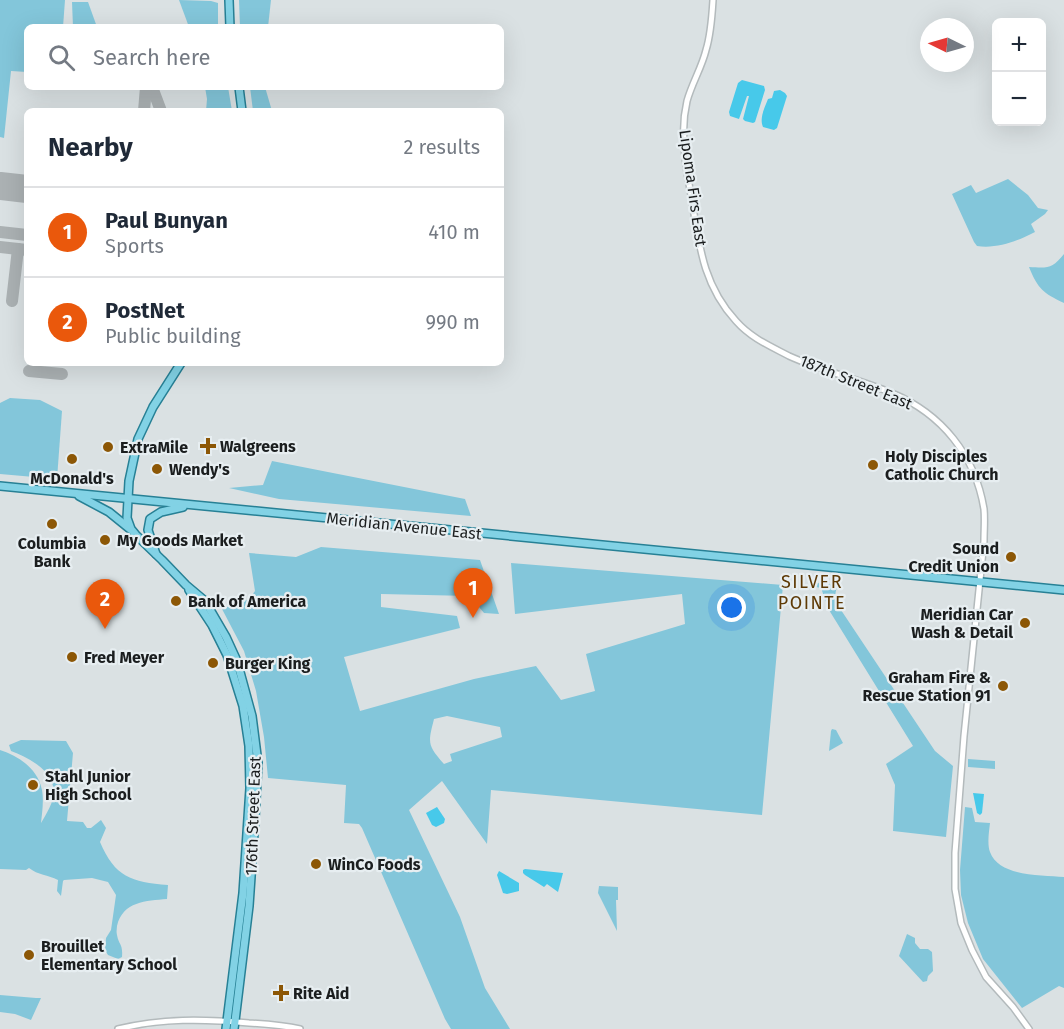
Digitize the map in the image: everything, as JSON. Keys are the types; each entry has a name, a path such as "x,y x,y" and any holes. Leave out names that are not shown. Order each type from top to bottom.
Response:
{"main road":[{"path":"229,0 231,24"},
{"path":"239,90 242,108"},
{"path":"131,530 127,519 128,499 131,469 138,439 153,407 179,366"},
{"name":"Meridian Avenue East","path":"0,486 980,582"},
{"name":"176th Street East","path":"74,494 109,512 205,601 237,661 246,691 252,716 258,763 249,906 230,1025"},
{"path":"156,554 148,530 150,519 161,512 193,506"},
{"path":"980,582 1064,590"},
{"name":"176th Street East","path":"186,585 224,648 237,685 247,728 251,765 243,893 230,1025"},
{"path":"201,607 226,637"}],"street":[{"name":"Lipoma Firs East","path":"706,273 688,172 684,122 687,101 706,50 713,0"},
{"name":"187th Street East","path":"706,273 718,298 737,322 765,344 805,363 898,396 925,410 944,427 968,460 979,486 984,512 984,537 964,736 954,868 958,908 966,936 986,977 1029,1029"},
{"path":"118,1029 146,1023 197,1019 230,1025 279,1025 300,1029"}],"shaded area":[{"path":"0,0 65,0 63,24 24,24 24,72 11,71 4,138 0,137"},
{"path":"179,0 218,3 218,24 188,24"},
{"path":"239,0 271,0 268,24 240,24"},
{"path":"72,2 88,2 96,24 73,24"},
{"path":"742,80 764,86 765,90 753,123 743,119 749,96 747,96 739,119 730,116 729,112 738,83"},
{"path":"206,90 228,90 232,108 206,108"},
{"path":"250,90 266,90 271,108 253,108"},
{"path":"780,90 787,96 777,128 774,130 763,127 762,116 768,99 772,98 774,91"},
{"path":"1008,179 1028,195 1038,208 1048,210 1031,224 1035,232 1007,243 977,246 952,194 971,185 976,193"},
{"path":"1064,254 1064,303 1042,290 1029,267 1049,266"},
{"path":"10,398 40,400 62,411 57,479 0,474 0,403"},
{"path":"272,461 465,499 471,516 279,499 229,488 263,485"},
{"path":"321,547 480,560 499,614 484,613 470,596 381,594 381,607 457,616 460,628 344,657 360,711 474,679 536,666 561,700 595,691 586,654 685,624 682,594 515,614 511,563 783,585 762,815 491,790 487,844 442,781 409,810 460,917 485,988 510,1029 451,1029 362,828 359,824 344,823 346,785 268,778 256,691 244,651 222,609 249,599 255,591 249,553 296,557","holes":["447,716 500,727 502,737 450,754 452,761 444,764 430,743 434,719"]},
{"path":"817,583 837,585 835,596 841,610 935,751 953,766 946,837 893,831 895,785 886,764 913,746 829,610 821,588 816,587"},
{"path":"836,730 843,743 829,751 831,731"},
{"name":"Stahl Junior High School","path":"21,740 66,741 73,753 67,821 83,822 87,828 91,828 101,820 106,828 100,842 118,870 126,876 144,882 168,885 167,899 136,904 124,912 117,926 122,949 122,957 118,959 108,955 105,950 106,938 111,930 116,895 108,882 92,878 64,880 61,896 57,891 58,880 54,878 29,868 26,870 0,869 0,750 27,764 40,782 43,794 41,823 54,796 53,784 45,771 32,761 11,751 9,745"},
{"path":"968,759 995,761 995,769 968,767"},
{"path":"973,793 984,794 980,815 977,813"},
{"path":"437,807 445,819 444,823 436,827 432,825 426,813"},
{"path":"965,807 972,808 975,822 990,823 989,849 995,860 1002,866 1033,875 1064,877 1064,988 1059,986 1022,1008 983,959 968,923 961,895 960,870"},
{"path":"523,870 563,873 558,892 547,884 544,887 525,875"},
{"path":"499,871 519,883 519,891 503,893 497,875"},
{"path":"599,886 618,887 617,931 598,893"},
{"path":"907,934 915,938 915,943 920,949 928,949 932,952 933,971 927,981 923,982 899,956"},
{"path":"0,995 41,998 31,1020 15,1014 0,1012"}],"taxiway":[{"path":"144,108 146,90"},
{"path":"153,90 160,108"},
{"path":"0,232 24,235"},
{"path":"0,247 24,250"},
{"path":"12,301 18,249"},
{"path":"29,371 62,374"}],"runway":[{"path":"0,186 24,189"}],"place":[{"name":"Walgreens","path":"208,446"},
{"name":"ExtraMile","path":"108,447"},
{"name":"McDonald's","path":"72,459"},
{"name":"Holy Disciples Catholic Church","path":"873,465"},
{"name":"Wendy's","path":"157,469"},
{"name":"Columbia Bank","path":"52,524"},
{"name":"My Goods Market","path":"105,540"},
{"name":"Sound Credit Union","path":"1011,557"},
{"name":"Bank of America","path":"176,601"},
{"name":"Paul Bunyan","path":"473,618"},
{"name":"Meridian Car Wash & Detail","path":"1025,623"},
{"name":"PostNet","path":"105,629"},
{"name":"Fred Meyer","path":"72,657"},
{"name":"Burger King","path":"213,663"},
{"name":"Graham Fire & Rescue Station 91","path":"1003,686"},
{"name":"Stahl Junior High School","path":"33,785"},
{"name":"WinCo Foods","path":"316,864"},
{"name":"Brouillet Elementary School","path":"29,955"},
{"name":"Rite Aid","path":"281,993"}],"district":[{"name":"SILVER POINTE","path":"812,592"}]}
